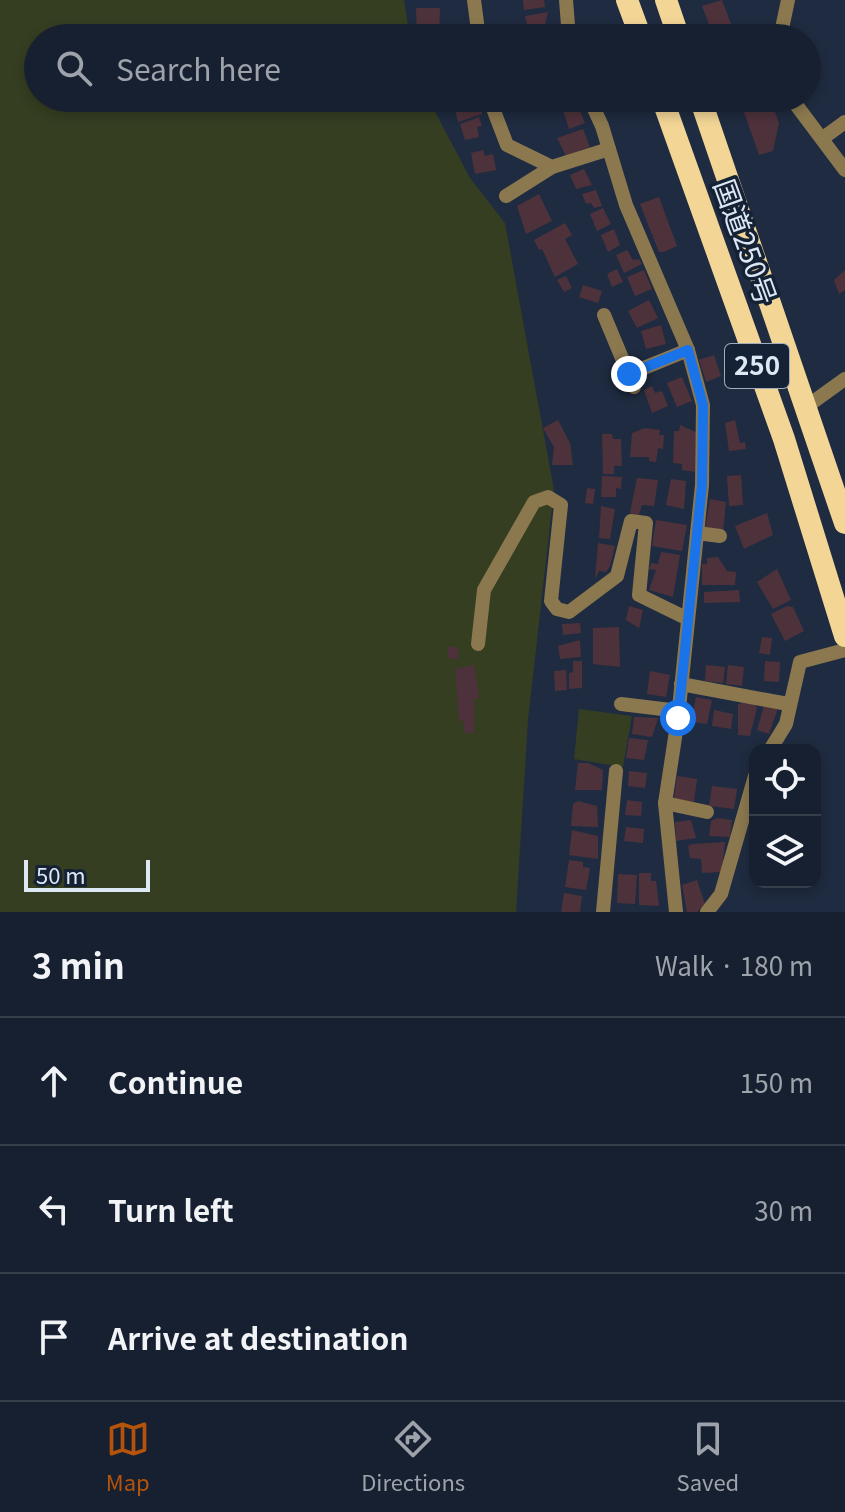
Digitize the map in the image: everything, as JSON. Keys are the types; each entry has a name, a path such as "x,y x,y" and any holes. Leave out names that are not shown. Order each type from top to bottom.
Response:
{"highway":[{"path":"627,0 636,24"},
{"path":"666,0 674,24"},
{"name":"国道250号","path":"667,112 784,439 845,636"},
{"name":"国道250号","path":"705,112 845,523"}],"street":[{"path":"474,0 477,24"},
{"path":"566,0 568,24"},
{"path":"783,24 788,0"},
{"path":"494,112 507,145 552,167"},
{"path":"594,112 626,205 688,350 703,405 702,485 686,618 679,711 665,803 676,912"},
{"path":"802,112 845,170"},
{"path":"823,138 845,122"},
{"path":"506,196 552,167 609,149"},
{"path":"604,315 631,381 688,350"},
{"path":"806,407 845,379"},
{"path":"478,644 484,590 534,502 548,497 561,505 551,601 557,609 569,612 617,576 631,521 646,523 639,595 686,618"},
{"path":"697,533 720,536"},
{"path":"774,744 786,724 788,704 800,662 845,650"},
{"path":"681,684 788,704"},
{"path":"621,704 679,711"},
{"path":"603,912 616,771"},
{"path":"707,912 721,894 749,797"},
{"path":"665,803 707,812"}],"green space":[{"path":"0,0 404,0 408,24 24,24 24,112 435,112 470,178 505,223 554,490 528,720 516,912 0,912"},
{"path":"579,709 632,716 623,767 574,759"}],"building":[{"path":"523,0 544,0 545,7 524,10"},
{"path":"722,0 731,24 709,24 702,6"},
{"path":"416,8 440,8 439,24 417,24"},
{"path":"548,12 545,24 527,24 525,16"},
{"path":"456,112 482,112 482,114 458,122"},
{"path":"564,112 581,112 585,123 569,129"},
{"path":"744,112 775,112 779,123 773,151 759,155"},
{"path":"479,117 482,126 477,127 479,137 465,140 460,124"},
{"path":"583,129 590,147 566,156 557,138"},
{"path":"483,150 485,156 493,154 496,170 475,174 471,153"},
{"path":"584,169 592,185 576,189 570,175"},
{"path":"596,190 602,206 594,208 591,203 586,204 582,194"},
{"path":"539,194 552,221 526,234 517,206"},
{"path":"659,197 677,246 664,252 659,252 640,204"},
{"path":"603,208 611,224 597,231 590,214"},
{"path":"565,223 572,235 565,239 578,264 555,277 542,249 539,250 534,240"},
{"path":"614,229 620,245 608,252 601,235"},
{"path":"627,250 633,260 639,259 642,264 624,273 616,255"},
{"path":"617,269 623,282 612,287 607,274"},
{"path":"644,270 652,289 635,296 627,277"},
{"path":"845,270 845,290 839,294 834,280"},
{"path":"566,276 572,288 564,292 557,280"},
{"path":"583,285 602,291 598,303 579,297"},
{"path":"649,300 658,318 637,328 628,311"},
{"path":"661,325 666,344 646,349 641,331"},
{"path":"714,355 721,376 706,382 699,360"},
{"path":"682,377 692,401 677,407 667,383"},
{"path":"652,386 655,393 662,391 668,406 652,413 644,390"},
{"path":"558,420 570,443 573,465 552,465 554,447 543,428"},
{"path":"735,420 740,443 745,442 746,449 729,451 725,423"},
{"path":"680,425 696,432 695,472 682,470 682,464 673,463 674,431 679,431"},
{"path":"645,428 660,430 659,435 664,435 663,449 658,448 656,462 649,461 649,457 630,457 632,433"},
{"path":"602,434 612,434 613,439 621,439 622,466 614,466 614,474 603,474"},
{"path":"741,475 743,505 729,506 727,476"},
{"path":"602,476 622,477 621,489 616,488 616,497 601,497"},
{"path":"637,478 658,480 654,506 642,505 639,515 630,513"},
{"path":"671,479 686,481 684,509 666,505"},
{"path":"587,488 595,489 593,504 585,503"},
{"path":"710,499 726,502 723,532 705,529"},
{"path":"601,506 615,509 610,539 599,538"},
{"path":"767,513 773,535 744,549 735,526"},
{"path":"656,520 687,525 682,551 652,546"},
{"path":"598,543 615,546 610,566 606,572 599,571 595,579"},
{"path":"661,552 680,555 673,597 649,590 656,570 649,569 651,563 658,564"},
{"path":"718,557 727,571 736,572 735,585 702,585 702,564 707,564 707,558"},
{"path":"777,569 791,600 773,609 757,582"},
{"path":"739,590 740,602 704,603 704,592"},
{"path":"629,606 643,610 639,628 626,620"},
{"path":"787,606 793,607 804,631 785,641 771,614"},
{"path":"580,623 581,633 563,635 562,624"},
{"path":"619,627 620,667 593,664 593,628"},
{"path":"762,637 772,638 770,655 759,653"},
{"path":"580,640 581,657 560,659 558,646"},
{"path":"448,647 458,647 458,659 448,658"},
{"path":"573,661 582,661 582,688 569,689"},
{"path":"765,661 780,662 779,682 764,681"},
{"path":"474,665 479,698 474,699 474,733 465,733 463,720 459,721 455,669"},
{"path":"706,665 725,667 723,683 705,681"},
{"path":"728,665 744,667 742,686 726,684"},
{"path":"566,670 567,690 555,691 554,671"},
{"path":"650,671 670,675 666,697 647,694"},
{"path":"696,697 712,700 707,724 691,722"},
{"path":"738,704 755,704 757,708 750,736 738,735"},
{"path":"764,705 778,708 769,734 757,730"},
{"path":"714,710 733,714 731,729 712,726"},
{"path":"634,717 658,718 652,737 632,734"},
{"path":"629,738 648,740 644,760 626,758"},
{"path":"578,763 588,763 603,770 602,790 575,790"},
{"path":"629,771 647,773 645,788 628,786"},
{"path":"677,776 697,779 694,802 674,799"},
{"path":"712,786 737,789 734,809 709,806"},
{"path":"627,800 642,802 641,816 625,815"},
{"path":"578,801 597,806 598,827 571,826 573,804"},
{"path":"717,818 732,820 730,837 709,836 711,821"},
{"path":"691,820 696,838 676,841 675,822"},
{"path":"626,827 644,829 643,843 624,841"},
{"path":"572,830 598,836 598,859 569,855"},
{"path":"725,842 722,872 702,873 701,859 690,858 688,846"},
{"path":"569,860 583,862 583,867 590,868 586,890 565,887"},
{"path":"639,873 651,873 651,881 656,881 659,906 639,905"},
{"path":"618,874 637,875 635,904 617,903"},
{"path":"697,880 705,904 697,912 687,912 682,885"},
{"path":"564,893 582,896 580,912 561,912"}],"route":[{"path":"629,374 688,350 703,405 702,485 678,718"}]}
